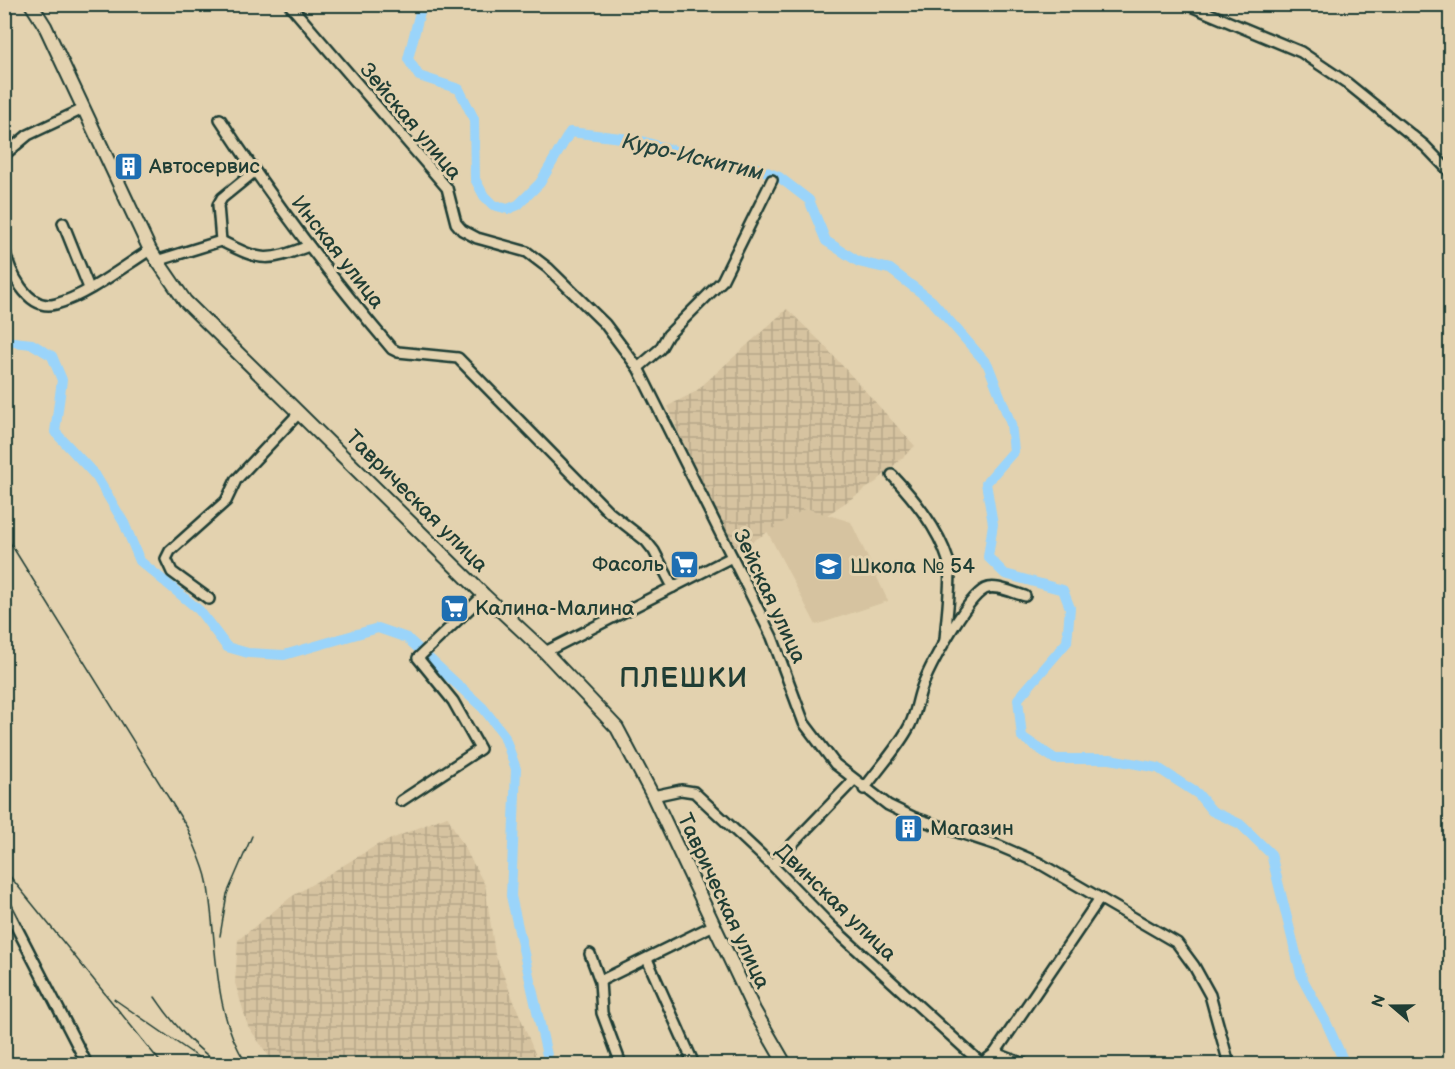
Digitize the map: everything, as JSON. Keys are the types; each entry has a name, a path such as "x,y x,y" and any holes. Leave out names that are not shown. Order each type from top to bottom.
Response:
{"main road":[{"name":"Таврическая улица","path":"31,4 45,26 153,256 185,301 484,595 546,652 617,728 653,796 754,1010 785,1065"}],"street":[{"name":"Зейская улица","path":"289,4 447,188 456,223 462,230 477,238 527,252 548,268 605,324 638,368 772,637 804,723 835,764 864,789 888,805 915,818 997,845 1039,863 1177,944 1194,966 1210,995 1229,1065"},
{"path":"1186,4 1301,52 1347,83 1416,139 1450,172"},
{"path":"4,155 28,135 84,109"},
{"name":"Инская улица","path":"220,119 254,172 309,246 392,349 398,352 458,358 609,512 646,541 654,550 673,587"},
{"path":"221,241 218,205 222,198 254,172"},
{"path":"638,368 660,349 668,335 722,281 772,180"},
{"path":"63,223 89,288"},
{"path":"4,248 7,261 20,287 37,302 54,305 153,256 221,241 256,258 268,260 309,246"},
{"path":"209,599 172,572 166,559 170,550 226,501 236,480 299,413"},
{"path":"892,474 911,495 930,524 949,562 945,640"},
{"path":"546,652 732,557"},
{"path":"864,789 909,727 916,711 920,690 945,640 985,589 998,588 1025,596"},
{"path":"401,801 480,749 453,701 418,658 484,595"},
{"path":"772,865 854,780"},
{"name":"Двинская улица","path":"653,796 681,790 694,792 772,865 830,925 982,1064"},
{"path":"982,1064 995,1053 1100,898"},
{"path":"4,903 87,1065"},
{"path":"600,981 714,925"},
{"path":"590,954 600,981 602,1013 621,1065"},
{"path":"647,959 694,1065"},
{"path":"995,1053 1024,1065"}],"shaded area":[{"path":"787,309 820,341 915,446 876,482 827,515 806,508 742,548 733,545 679,434 668,406 695,392"},
{"name":"Школа № 54","path":"806,508 851,522 888,601 816,625 767,531"},
{"path":"447,816 485,885 495,954 539,1064 274,1064 248,1026 235,983 238,940 291,897 377,845"}],"waterway":[{"name":"Куро-Искитим","path":"422,4 408,59 419,76 459,89 474,119 475,179 484,196 493,205 508,209 518,205 540,183 570,132 638,140 724,165 752,166 779,177 809,200 826,241 859,262 890,269 932,301 988,365 1011,424 1014,451 986,483 993,524 988,557 1005,574 1063,590 1070,608 1067,642 1018,699 1022,737 1055,759 1110,759 1158,768 1198,794 1212,811 1240,824 1271,854 1302,978 1345,1064"},
{"path":"4,341 32,344 52,356 62,380 55,432 96,476 124,523 140,561 199,610 227,647 248,653 284,655 378,628 407,638 483,708 504,735 516,769 511,896 549,1064"}],"railway":[{"path":"4,533 188,829 207,881 221,999 235,1044 247,1064"},
{"path":"220,936 227,894 252,836"},
{"path":"4,869 162,1064"},
{"path":"155,997 184,1034 219,1064"},
{"path":"114,999 208,1064"}],"place":[{"name":"Автосервис","path":"128,166"},
{"name":"Фасоль","path":"685,564"},
{"name":"Школа № 54","path":"829,566"},
{"name":"Калина-Малина","path":"454,608"},
{"name":"Магазин","path":"909,828"}],"district":[{"name":"ПЛЕШКИ","path":"684,678"}]}
